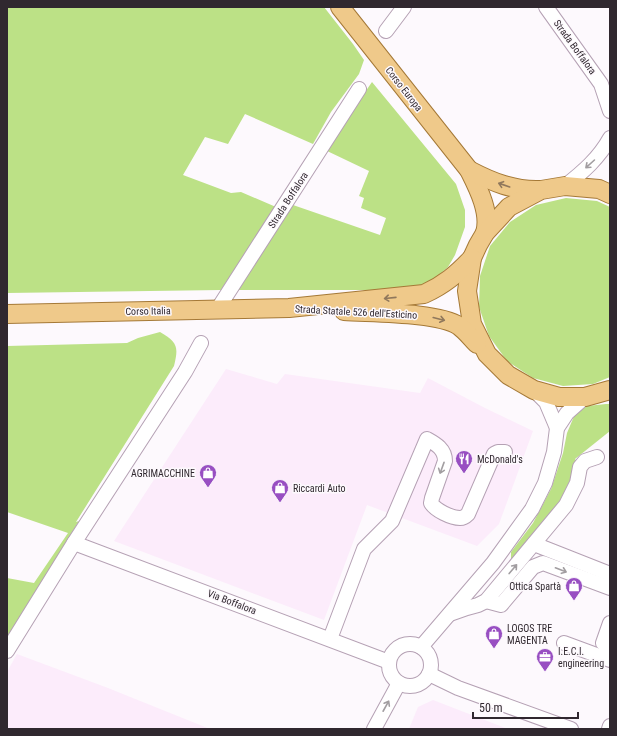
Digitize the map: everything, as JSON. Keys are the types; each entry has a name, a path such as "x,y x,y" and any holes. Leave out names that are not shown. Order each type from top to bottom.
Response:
{"main road":[{"name":"Corso Europa","path":"340,7 469,170 478,188 485,213 485,233"},
{"name":"Corso Europa","path":"469,170 487,179 528,191 565,186 598,189 610,194"},
{"name":"Corso Europa","path":"541,190 509,207 485,233 472,258 467,291 472,324 487,354 508,376 534,390 559,397 584,397 608,392"},
{"name":"Strada Statale 526 dell'Esticino","path":"289,308 424,294 439,288 456,275 472,258"},
{"name":"Corso Italia","path":"7,314 289,308"},
{"name":"Strada Statale 526 dell'Esticino","path":"289,308 424,316 442,319 459,326 487,354"}],"street":[{"path":"386,31 404,7"},
{"name":"Strada Boffalora","path":"546,7 601,84 610,111"},
{"name":"Strada Boffalora","path":"217,310 359,89"},
{"path":"565,186 594,162 610,138"},
{"path":"7,651 74,543 185,372 201,343"},
{"path":"534,390 546,402 558,428"},
{"path":"421,648 493,563 532,509 545,483 554,452 558,428 567,413 584,397"},
{"path":"330,639 364,549 392,521 427,439 438,445 445,456 445,462 431,503 438,510 461,519 468,514 494,454 498,452 505,452"},
{"path":"450,614 486,601 566,505 577,483 580,468 585,461 597,457"},
{"name":"Via Boffalora","path":"74,543 389,662"},
{"path":"534,544 610,574"},
{"path":"486,601 501,605 533,568 543,563 610,588"},
{"path":"610,623 603,643 610,647"},
{"path":"564,643 610,660"},
{"path":"414,644 421,648 427,654 430,662 429,674 424,680 414,686 406,686 399,683 390,673 389,662 392,654 401,646 414,644"},
{"path":"429,674 458,688 571,729"},
{"path":"374,729 399,683"}],"shaded area":[{"path":"226,369 277,384 285,374 420,393 428,378 533,431 499,524 477,546 367,505 324,620 114,541"},
{"path":"17,654 108,688 210,729 7,729 7,672"},
{"path":"433,700 508,729 409,729 418,707"}],"green space":[{"path":"7,7 324,7 364,60 359,74 331,112 313,144 245,114 228,144 205,137 183,175 231,193 241,192 276,207 221,290 7,293"},
{"path":"372,82 456,184 465,210 465,227 455,255 448,267 431,282 411,288 378,290 236,290 286,212 288,213 293,205 380,235 386,218 361,208 364,198 359,196 369,171 325,150"},
{"path":"566,198 597,201 610,207 610,377 593,384 563,386 533,378 507,361 489,336 479,307 480,276 490,246 510,222 536,205"},
{"path":"160,332 170,339 175,345 176,354 174,366 76,522 79,521 7,638 7,578 34,583 68,533 7,512 7,346 127,343 138,338"},
{"path":"610,404 610,431 575,459 579,464 563,502 511,560 511,552 533,523 551,489 563,453 567,433 575,414 587,406"}],"place":[{"name":"McDonald's","path":"464,474"},
{"name":"AGRIMACCHINE","path":"208,488"},
{"name":"Riccardi Auto","path":"280,503"},
{"name":"Ottica Spartà","path":"574,601"},
{"name":"LOGOS TRE MAGENTA","path":"494,649"},
{"name":"I.E.C.I. engineering","path":"545,672"}]}
